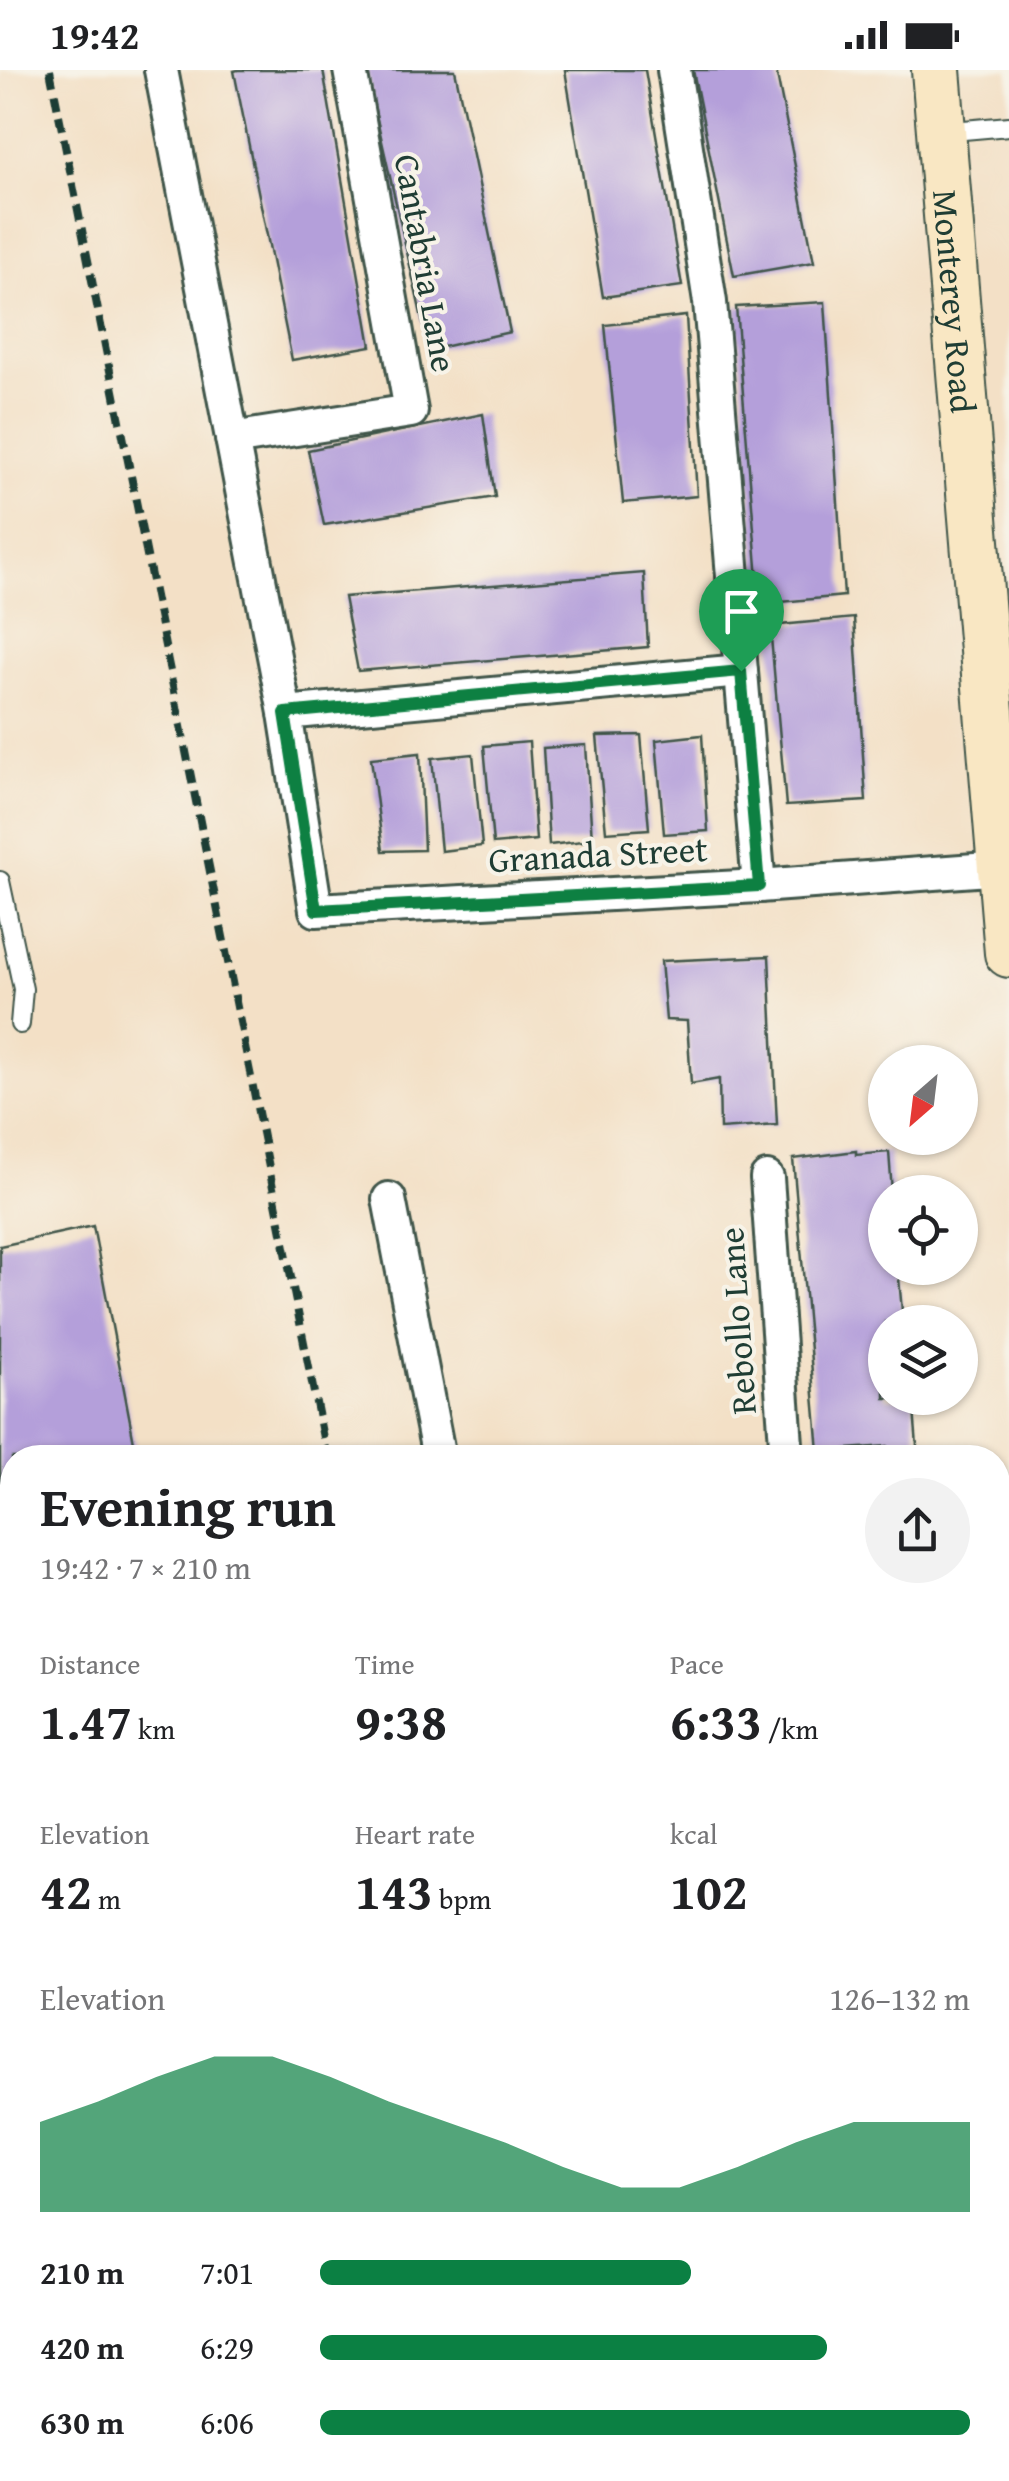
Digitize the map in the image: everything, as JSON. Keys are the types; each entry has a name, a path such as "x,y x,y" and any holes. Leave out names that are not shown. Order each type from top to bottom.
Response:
{"main road":[{"name":"Monterey Road","path":"936,70 1009,953"}],"street":[{"path":"161,70 285,713 741,671"},
{"name":"Cantabria Lane","path":"232,439 411,411 350,70"},
{"path":"674,70 710,302 759,886"},
{"name":"Granada Street","path":"285,713 316,910 759,886 1002,868"},
{"name":"Rebollo Lane","path":"768,1178 786,1445"},
{"path":"389,1199 436,1445"}],"lane":[{"path":"940,132 1009,126"},
{"path":"0,881 23,989 20,1024"}],"building":[{"path":"323,70 371,346 292,360 234,71"},
{"path":"366,70 455,70 510,332 429,350"},
{"path":"565,70 645,70 682,286 603,297"},
{"path":"693,70 776,70 814,262 734,276"},
{"path":"825,302 844,596 760,604 736,307"},
{"path":"686,316 697,496 623,503 605,325"},
{"path":"483,414 495,497 324,525 308,450"},
{"path":"644,573 648,647 358,671 344,597"},
{"path":"854,618 866,801 786,806 770,626"},
{"path":"641,735 649,829 606,832 597,736"},
{"path":"702,735 708,831 664,834 656,740"},
{"path":"529,742 536,840 493,844 484,746"},
{"path":"586,745 592,840 549,845 543,748"},
{"path":"420,753 424,850 383,851 371,758"},
{"path":"473,754 482,846 441,851 432,758"},
{"path":"769,956 777,1125 720,1129 719,1079 691,1084 687,1021 666,1020 661,961"},
{"path":"856,1151 856,1155 889,1155 891,1175 868,1175 868,1285 900,1285 901,1305 868,1305 868,1415 914,1415 917,1445 818,1445 793,1159"},
{"path":"93,1226 135,1445 0,1445 0,1246"}],"railway":[{"path":"50,70 324,1445"}],"route":[{"path":"741,671 759,886 316,910 285,713 741,671"}]}
